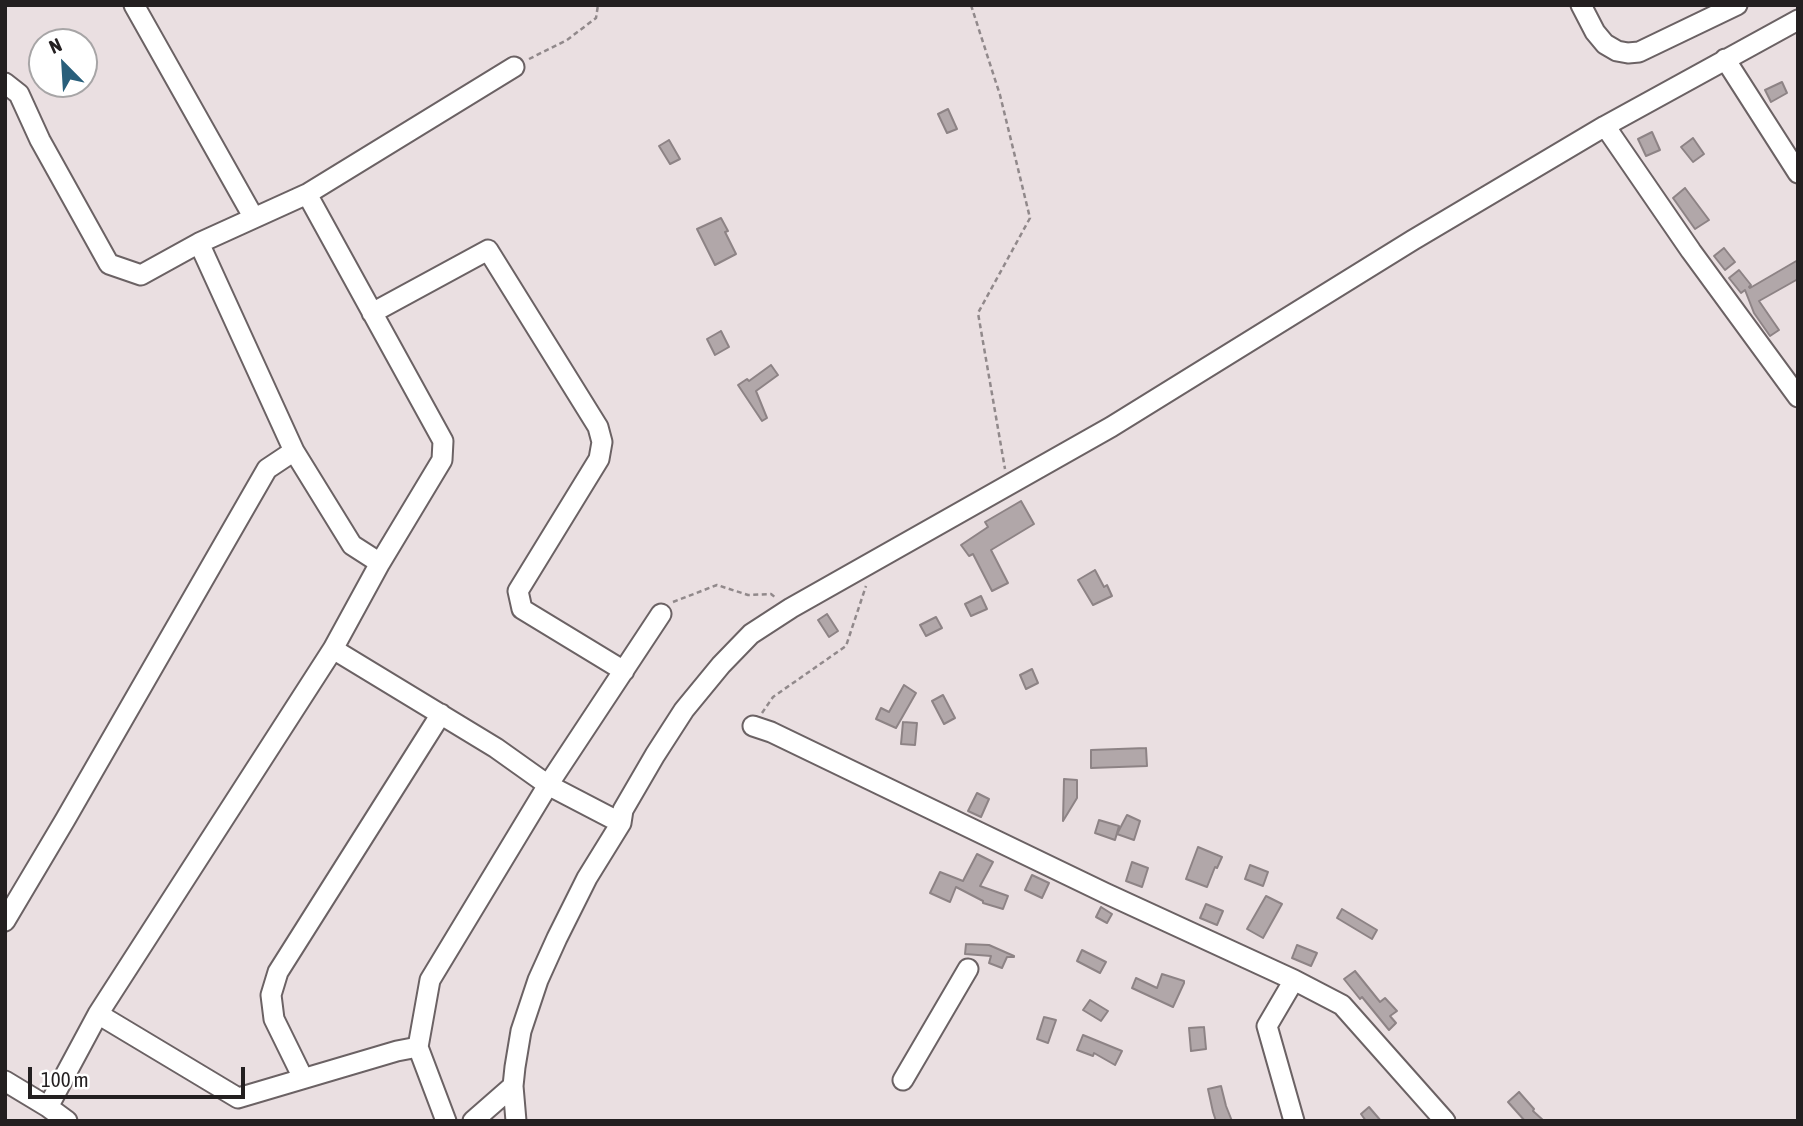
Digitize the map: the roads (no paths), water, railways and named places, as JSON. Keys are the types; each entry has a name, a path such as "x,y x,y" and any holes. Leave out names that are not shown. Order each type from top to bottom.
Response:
{"street":[{"path":"134,5 254,218"},
{"path":"1581,5 1595,32 1605,44 1617,51 1628,53 1639,52 1737,5"},
{"path":"516,1121 513,1086 521,1031 538,980 557,938 587,878 621,823 623,810 655,755 684,710 751,634 790,608 1111,427 1413,240 1605,126 1798,20"},
{"path":"1725,60 1798,173"},
{"path":"5,83 19,94 40,140 109,264 141,275 199,243 307,194 514,67"},
{"path":"1605,126 1691,251 1798,397"},
{"path":"48,1107 98,1014 333,649 380,563 442,460 443,441 307,194"},
{"path":"199,243 294,452 352,545 380,563"},
{"path":"373,313 488,250 598,426 602,442 599,459 518,591 522,609 624,671"},
{"path":"5,921 267,469 294,452"},
{"path":"446,1121 418,1047 430,980 548,785 661,614"},
{"path":"333,649 496,748 548,785 621,823"},
{"path":"303,1079 274,1019 271,995 278,972 441,714"},
{"path":"753,726 771,732 1342,1005 1445,1121"},
{"path":"903,1080 968,969"},
{"path":"1294,980 1267,1026 1294,1121"},
{"path":"98,1014 238,1098 418,1047"},
{"path":"5,1081 67,1121"},
{"path":"473,1121 513,1086"}]}
